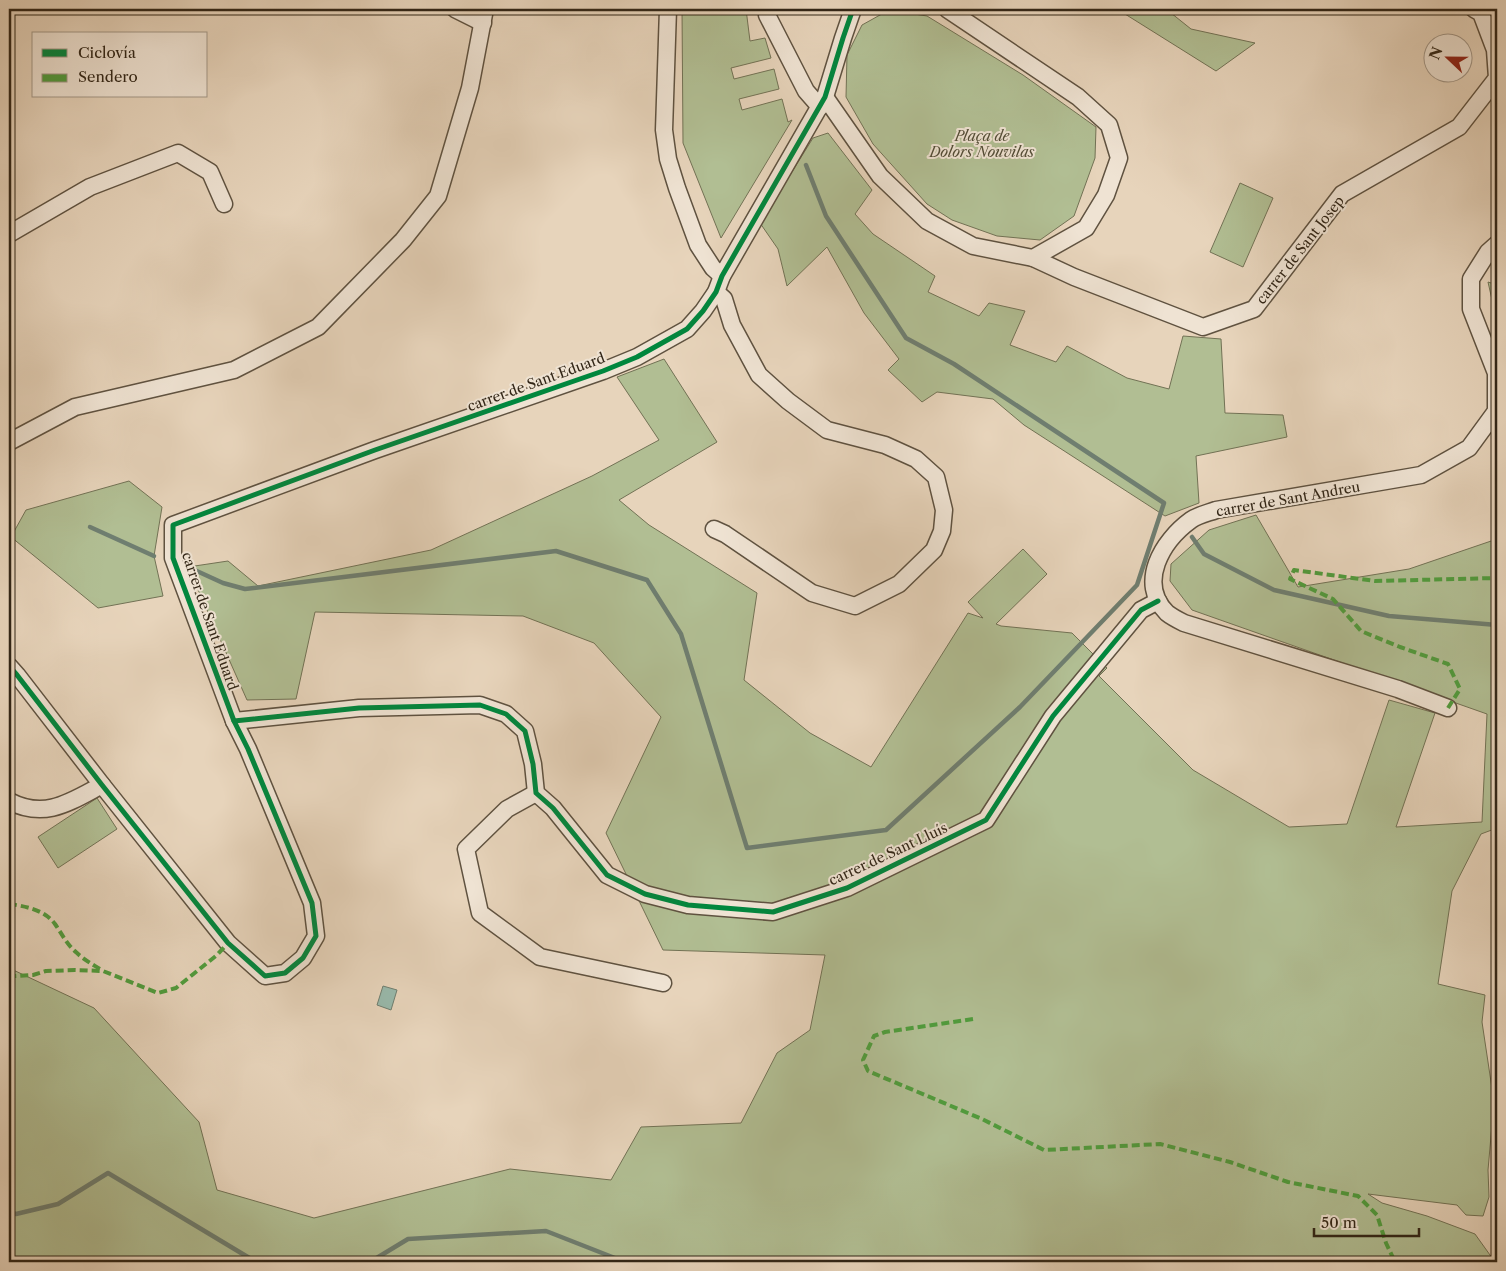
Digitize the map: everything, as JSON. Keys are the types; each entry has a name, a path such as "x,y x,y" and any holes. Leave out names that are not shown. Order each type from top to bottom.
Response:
{"street":[{"path":"9,442 75,407 234,370 318,327 403,240 438,196 470,88 484,16 455,9"},
{"path":"668,9 664,130 668,159 698,245 713,268 722,276"},
{"path":"823,102 854,9"},
{"path":"767,15 806,91 823,102 880,176 927,221 973,246 1033,258 1086,228 1106,195 1119,158 1109,125 1078,97 947,9"},
{"name":"carrer de Sant Josep","path":"1033,258 1074,277 1203,327 1254,309 1342,194 1460,127 1477,106 1497,78 1495,50 1481,13 1474,9"},
{"name":"carrer de Sant Eduard","path":"9,666 228,943 265,976 285,973 304,958 316,936 312,903 248,749 234,721 173,558 173,524 376,450 603,371 637,357 687,329 704,311 716,292 722,276 823,102"},
{"path":"9,234 90,187 178,153 210,172 224,204"},
{"name":"carrer de Sant Andreu","path":"1158,601 1152,585 1155,566 1164,548 1174,535 1192,519 1216,510 1421,475 1468,448 1496,411 1496,373 1471,309 1471,278 1488,252 1497,244"},
{"path":"714,529 725,534 812,593 855,606 899,584 934,550 942,530 944,510 936,477 916,459 886,445 827,430 788,401 759,375 732,325 724,299 716,292"},
{"path":"1158,601 1168,614 1184,623 1398,688 1448,708"},
{"name":"carrer de Sant Lluís","path":"536,793 553,808 567,828 607,875 645,894 688,904 773,912 847,888 986,820 1053,716 1141,610 1158,601"},
{"path":"234,721 360,708 480,704 506,714 525,731 533,764 536,793 507,809 466,849 480,913 540,957 663,983"},
{"path":"9,801 18,806 38,810 68,804 102,785"}],"green space":[{"path":"682,9 746,9 750,41 765,38 771,58 731,68 734,79 774,69 779,89 739,99 742,110 782,99 788,122 792,120 721,238 683,143"},
{"path":"1117,9 1166,9 1191,29 1255,43 1216,71"},
{"name":"Plaça de Dolors Nouvilas","path":"889,10 927,16 1023,75 1096,127 1095,158 1074,216 1040,240 997,236 952,220 927,204 873,144 846,97 847,55 862,25"},
{"path":"828,133 872,190 855,214 873,234 935,276 928,292 979,316 989,303 1025,311 1010,345 1056,362 1067,346 1127,378 1169,389 1183,336 1221,339 1225,413 1283,415 1287,437 1196,456 1199,503 1165,516 1024,425 993,399 937,392 922,402 888,370 899,359 864,313 827,247 787,286 778,249 760,223 813,138"},
{"path":"1240,183 1273,198 1243,267 1210,252"},
{"path":"1488,282 1497,285 1497,322"},
{"path":"664,359 717,442 619,500 649,525 757,593 744,680 810,733 871,767 968,613 983,618 968,602 1023,549 1047,574 996,624 1072,633 1107,668 1099,676 1193,770 1289,827 1347,824 1389,700 1435,713 1396,827 1482,822 1487,714 1192,610 1170,581 1171,564 1209,530 1256,515 1298,587 1409,569 1497,539 1497,828 1481,834 1452,891 1438,984 1485,995 1482,1022 1494,1102 1488,1170 1489,1197 1483,1216 1466,1215 1457,1205 1368,1194 1382,1203 1427,1216 1475,1234 1495,1262 9,1262 9,968 94,1008 199,1122 217,1190 314,1218 510,1169 611,1180 641,1127 741,1123 777,1053 810,1030 825,955 663,950 606,833 661,717 594,643 523,616 315,612 296,699 247,700 188,567 228,561 258,586 431,550 592,476 659,440 617,377"},
{"path":"129,481 162,507 154,556 163,596 98,608 11,537 26,510"},
{"path":"97,798 117,829 58,868 38,837"}],"shaded area":[{"path":"383,986 397,990 391,1010 377,1005"}],"waterway":[{"path":"188,567 223,583 245,589 556,551 647,580 681,634 747,848 886,830 1020,707 1137,585 1164,503 954,364 906,338 826,216 806,165"},
{"path":"90,527 154,556"},
{"path":"1192,537 1204,554 1274,590 1389,616 1497,625"},
{"path":"9,1211 16,1214 58,1204 108,1173 256,1262"},
{"path":"370,1262 408,1239 546,1231 625,1262"}],"marked path":[{"path":"1448,708 1460,689 1448,664 1361,631 1333,599 1290,579 1294,570 1375,581 1497,578"},
{"path":"9,904 28,908 46,915 55,924 73,950 103,971"},
{"path":"9,973 15,976 33,975 46,971 103,971 158,993 176,988 217,955 228,943"},
{"path":"973,1019 885,1032 874,1036 863,1060 868,1071 982,1119 1044,1150 1160,1144 1230,1162 1288,1182 1358,1196 1377,1215 1386,1243 1395,1262"}],"cycle path":[{"path":"9,666 228,943 265,976 285,973 303,958 316,936 312,903 248,749 234,721 173,558 173,525 375,450 603,371 637,357 687,329 716,292 722,276 825,97 853,9"},
{"path":"234,721 359,708 480,705 506,714 525,731 533,764 536,793 553,808 607,875 645,894 688,905 773,912 847,888 986,820 1053,716 1141,610 1158,601"}]}
